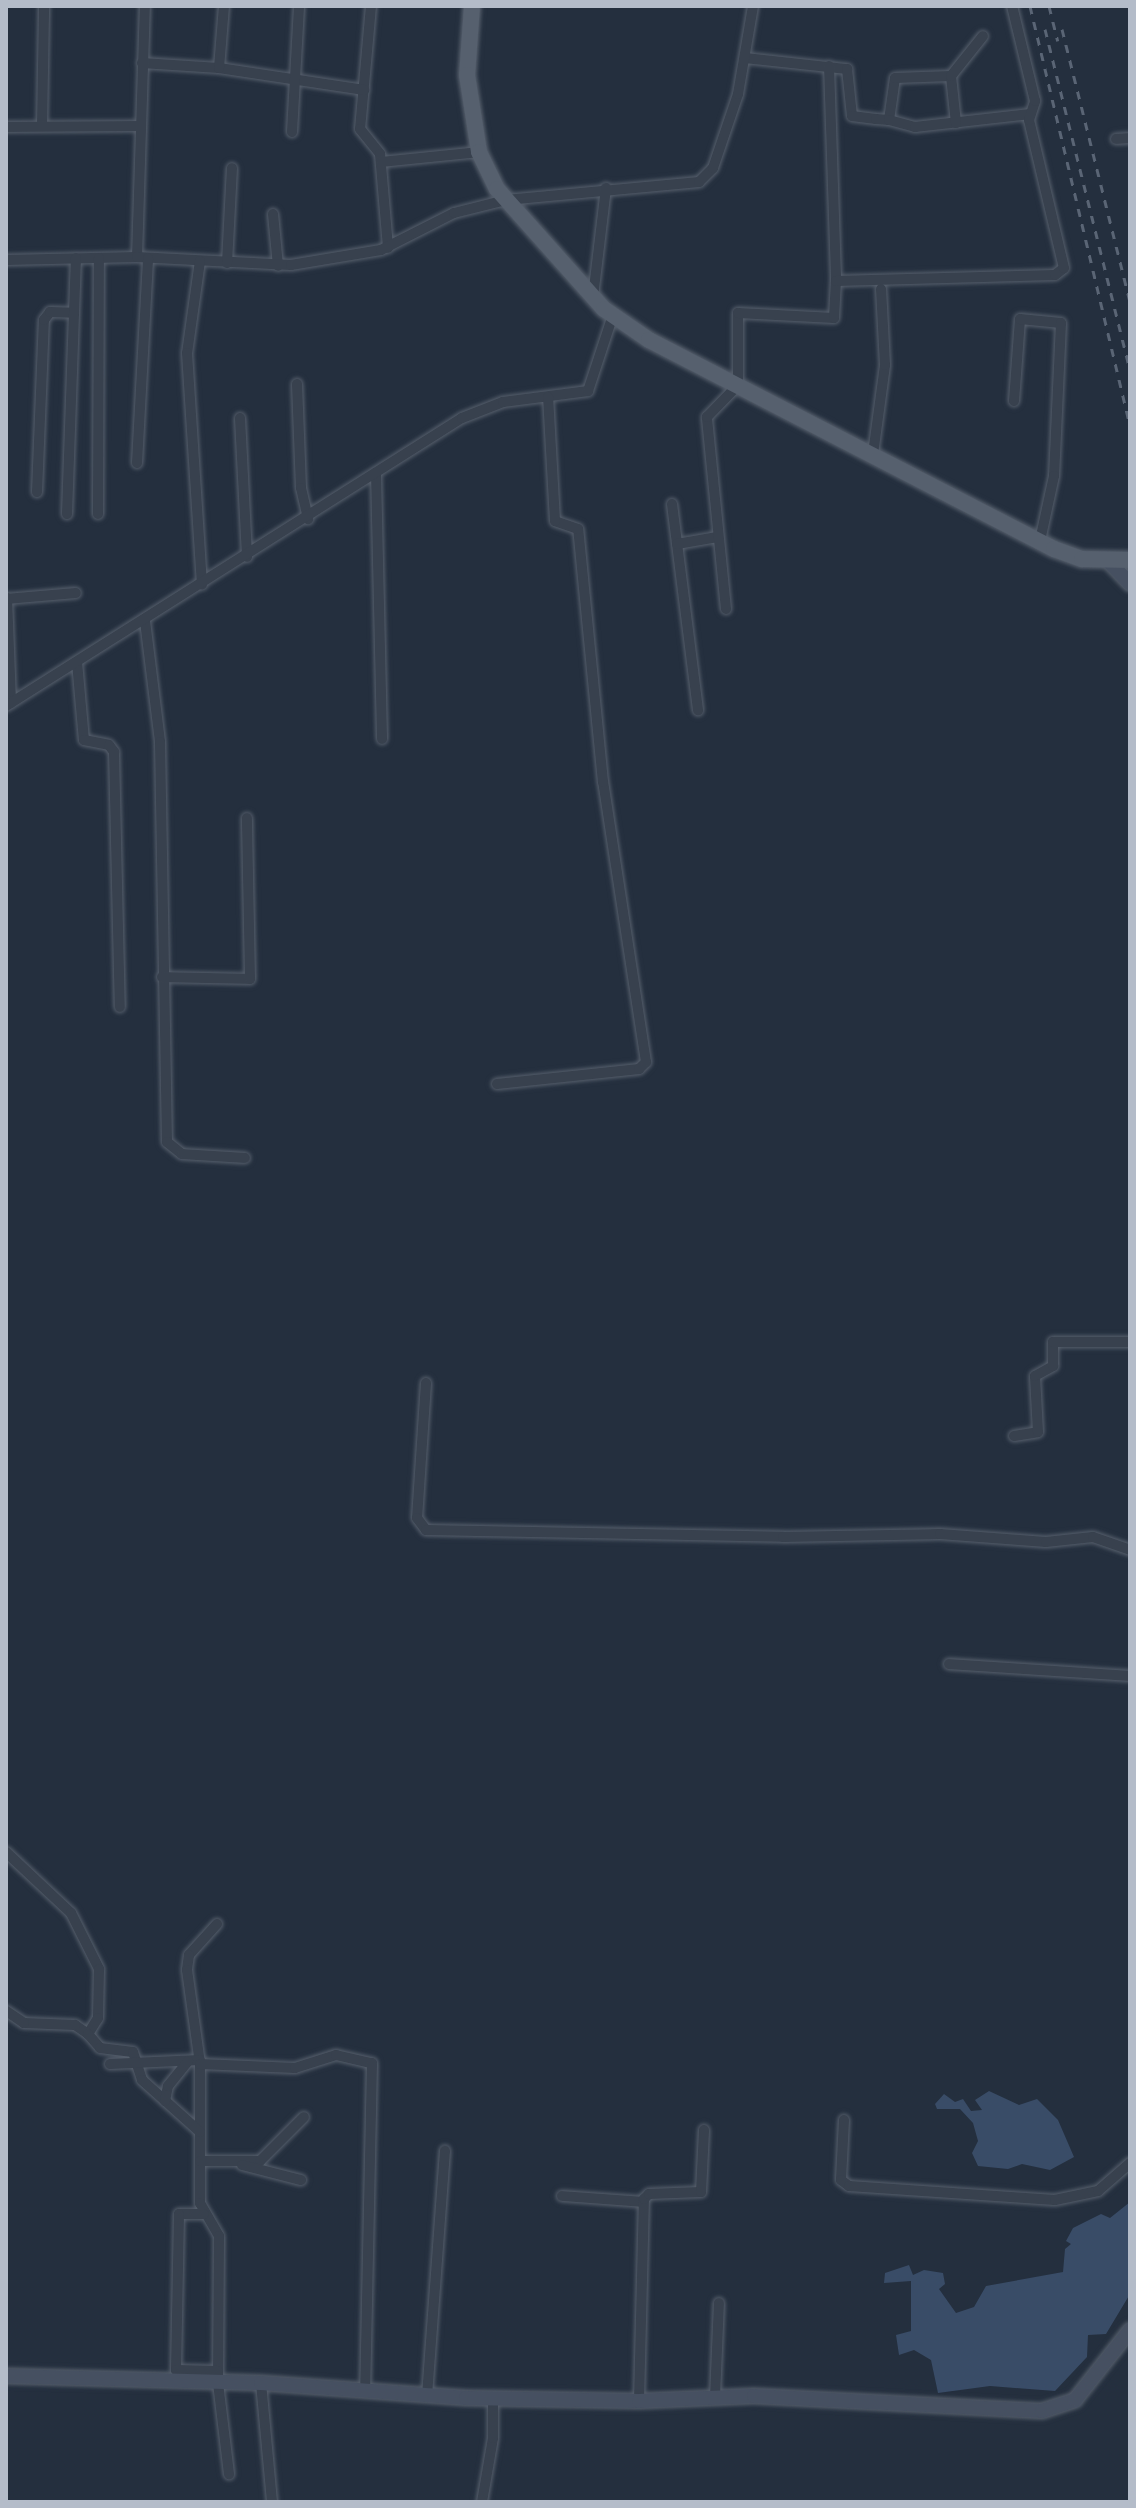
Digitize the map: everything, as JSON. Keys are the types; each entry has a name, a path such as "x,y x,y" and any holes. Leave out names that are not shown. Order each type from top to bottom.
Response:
{"main road":[{"path":"472,6 467,75 479,152 506,200 613,315 738,385 1040,541 1082,559 1110,563 1130,560"}],"street":[{"path":"42,126 44,6"},
{"path":"137,463 143,258 138,126 145,6"},
{"path":"219,68 224,6"},
{"path":"292,132 299,6"},
{"path":"371,6 361,134 378,151 381,162 388,248"},
{"path":"6,260 143,258 278,266 388,248 454,213 506,200 606,188 674,186 706,178 738,94 753,6"},
{"path":"836,281 1061,273 1065,262 1030,114 1035,101 1012,6"},
{"path":"956,123 951,76 983,36"},
{"path":"745,58 829,66 848,71 852,116 889,120 915,127 1030,114"},
{"path":"142,63 219,68 364,90"},
{"path":"726,609 707,417 738,385 738,313 834,318 836,281 829,66"},
{"path":"889,120 895,78 951,76"},
{"path":"6,127 138,126"},
{"path":"1116,139 1130,138"},
{"path":"381,162 479,152"},
{"path":"227,263 232,168"},
{"path":"593,297 606,188"},
{"path":"273,214 278,266"},
{"path":"67,514 76,258"},
{"path":"98,514 99,258"},
{"path":"200,261 187,353 202,585"},
{"path":"873,454 885,365 881,289"},
{"path":"37,492 44,320 50,312 74,313"},
{"path":"8,705 308,519 399,458 483,409 592,387 613,315"},
{"path":"1014,401 1020,319 1061,323 1054,476 1040,541"},
{"path":"297,384 301,488 308,519"},
{"path":"497,1084 639,1069 646,1062 603,782 577,526 555,523 548,397"},
{"path":"240,418 247,557"},
{"path":"376,473 382,739"},
{"path":"672,504 698,710"},
{"path":"677,544 717,537"},
{"path":"1110,563 1130,584"},
{"path":"8,705 7,598 76,593"},
{"path":"145,621 160,742 162,977 168,1146 182,1154 245,1158"},
{"path":"77,662 85,742 109,745 114,752 120,1007"},
{"path":"162,977 250,979 247,818"},
{"path":"1014,1436 1038,1432 1035,1376 1053,1366 1053,1342 1130,1342"},
{"path":"426,1383 417,1518 426,1530 757,1537 952,1535 1046,1542 1087,1537 1130,1550"},
{"path":"949,1664 1130,1676"},
{"path":"6,1852 71,1913 99,1969 98,2018 88,2034"},
{"path":"217,1924 189,1955 187,1970 200,2062 200,2161 204,2214 219,2236 218,2377 229,2474"},
{"path":"6,2011 24,2023 75,2025 88,2034 92,2045 123,2047 133,2052 139,2062 142,2080 200,2132"},
{"path":"110,2064 188,2061 295,2068 331,2055 366,2058 374,2069 365,2391"},
{"path":"165,2101 168,2086 188,2061"},
{"path":"240,2164 260,2161 304,2117"},
{"path":"844,2120 841,2180 849,2186 1055,2200 1098,2191 1130,2163"},
{"path":"639,2401 643,2202 649,2194 701,2192 704,2130"},
{"path":"427,2396 445,2151"},
{"path":"200,2161 240,2164 301,2180"},
{"path":"562,2196 643,2202"},
{"path":"204,2214 179,2214 176,2370 261,2383 427,2396 639,2401 715,2397 1050,2410 1067,2405 1088,2388 1130,2332"},
{"path":"715,2397 719,2303"},
{"path":"6,2376 218,2377"},
{"path":"261,2383 272,2502"},
{"path":"482,2502 493,2438 493,2398"}],"water":[{"path":"989,2091 1019,2105 1037,2099 1058,2120 1074,2157 1050,2170 1022,2164 1008,2169 978,2166 972,2153 978,2141 973,2123 960,2109 937,2109 935,2104 944,2094 955,2102 963,2099 971,2111 982,2110 975,2100"},
{"path":"1130,2202 1130,2294 1106,2334 1088,2335 1087,2357 1055,2391 990,2386 938,2393 931,2360 914,2350 899,2355 896,2335 911,2331 911,2281 884,2283 885,2273 909,2265 913,2275 924,2270 943,2273 945,2284 939,2289 956,2313 974,2307 986,2286 1063,2272 1065,2249 1071,2244 1066,2241 1073,2228 1101,2214 1110,2218"}],"railway":[{"path":"1030,6 1130,425"},
{"path":"1049,6 1058,41"},
{"path":"1045,29 1130,371"},
{"path":"1062,29 1130,301"}]}
